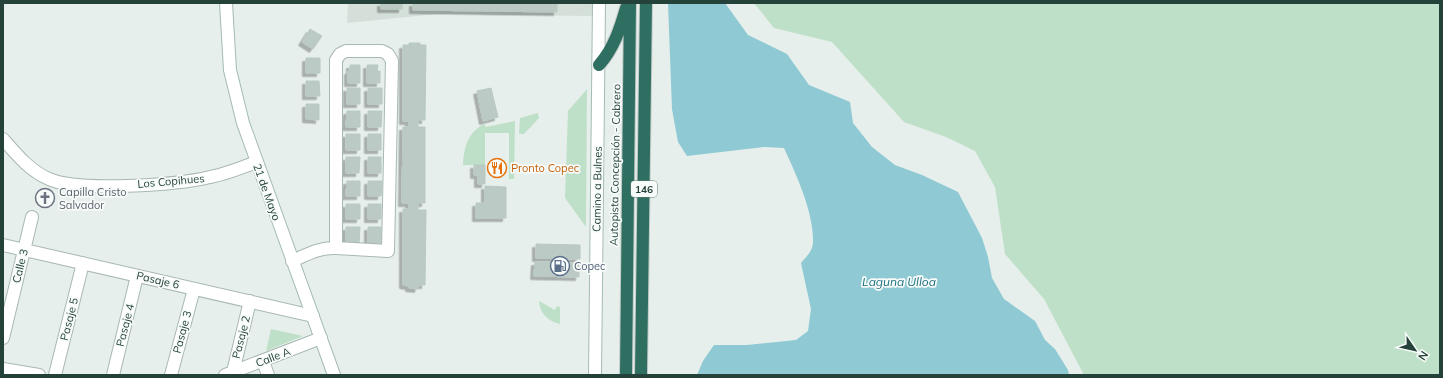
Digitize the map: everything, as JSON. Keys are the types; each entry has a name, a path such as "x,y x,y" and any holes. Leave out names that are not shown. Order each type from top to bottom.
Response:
{"highway":[{"path":"598,65 606,56 616,39 629,3"},
{"name":"Autopista Concepción - Cabrero","path":"626,375 629,3"},
{"name":"146","path":"641,375 646,3"}],"street":[{"name":"21 de Mayo","path":"226,3 230,70 240,110 256,162 334,375"},
{"name":"Camino a Bulnes","path":"595,375 599,3"},
{"path":"292,260 322,249 336,248 388,251 392,61 388,54 382,51 346,51 340,54 336,60 336,248"},
{"name":"Los Copihues","path":"3,139 19,158 41,176 55,182 73,186 189,181 222,174 256,162"},
{"name":"Calle 3","path":"3,338 7,306 32,218"},
{"name":"Pasaje 6","path":"3,245 313,316"},
{"name":"Pasaje 5","path":"55,375 83,263"},
{"name":"Pasaje 4","path":"113,375 137,276"},
{"name":"Pasaje 3","path":"171,375 194,289"},
{"name":"Pasaje 2","path":"229,374 250,301"},
{"name":"Calle A","path":"229,374 321,338"},
{"path":"263,361 268,375"},
{"path":"3,369 39,375"}],"shaded area":[{"path":"348,3 594,3 594,16 437,14 347,23"}],"green space":[{"path":"754,3 1440,3 1440,375 1084,375 1044,299 1005,254 995,187 975,151 946,137 904,122 832,42 774,28"},
{"path":"587,89 586,227 565,198 568,111"},
{"path":"538,113 539,118 524,134 519,134 520,118"},
{"path":"515,121 514,179 509,179 509,133 485,133 485,165 463,165 464,153 470,136 478,128 484,124 486,127"},
{"path":"539,301 555,310 557,306 560,307 560,324 548,319 545,316 541,310"},
{"path":"271,329 303,336 266,351"}],"water":[{"name":"Laguna Ulloa","path":"668,3 725,3 748,35 787,54 809,85 850,102 853,123 872,147 895,165 922,175 958,192 982,238 988,257 992,278 1004,299 1035,321 1045,340 1055,349 1068,370 1069,375 697,375 703,361 714,345 747,345 796,340 808,331 811,309 801,263 812,248 813,231 811,219 803,194 784,148 765,147 687,156 678,142 672,109"}],"building":[{"path":"381,3 402,3 402,9 381,9"},
{"path":"413,3 557,3 557,12 413,10"},
{"path":"310,29 322,36 313,49 302,42"},
{"path":"409,43 420,43 420,45 426,45 425,120 418,120 418,124 409,124 409,121 403,121 403,45 409,45"},
{"path":"306,58 320,58 320,73 306,73"},
{"path":"350,65 360,65 360,83 348,83 348,71 350,71"},
{"path":"367,65 378,65 377,71 380,71 380,83 367,83"},
{"path":"306,81 319,81 320,96 306,96"},
{"path":"347,88 360,88 360,104 347,104"},
{"path":"368,88 382,88 382,104 368,104"},
{"path":"491,88 498,117 483,121 477,91"},
{"path":"306,104 319,104 319,120 306,119"},
{"path":"347,111 360,111 360,127 346,127"},
{"path":"368,111 382,111 381,127 368,127"},
{"path":"409,124 418,124 418,127 425,127 425,203 418,203 418,206 409,206 409,203 402,203 403,127 409,127"},
{"path":"346,134 360,134 360,150 346,150"},
{"path":"368,134 381,134 381,150 368,150"},
{"path":"346,157 360,157 359,173 346,173"},
{"path":"368,157 381,157 381,173 368,173"},
{"path":"474,165 485,165 485,184 478,184 478,175 474,175"},
{"path":"347,181 360,181 360,196 346,196"},
{"path":"368,181 382,181 381,196 368,196"},
{"path":"485,186 506,187 506,218 476,218 476,203 485,203"},
{"path":"346,204 360,204 360,219 346,219"},
{"path":"368,204 381,204 381,219 368,219"},
{"path":"409,206 418,206 418,210 426,210 425,285 419,285 418,289 409,288 409,286 403,285 403,209 409,209"},
{"path":"346,227 360,227 359,243 346,243"},
{"path":"368,227 381,227 381,243 368,243"},
{"path":"536,244 580,245 580,259 536,258"},
{"path":"535,262 579,263 579,277 534,276"}],"place":[{"name":"Pronto Copec","path":"497,168"},
{"name":"Capilla Cristo Salvador","path":"45,198"},
{"name":"Copec","path":"560,266"}]}
